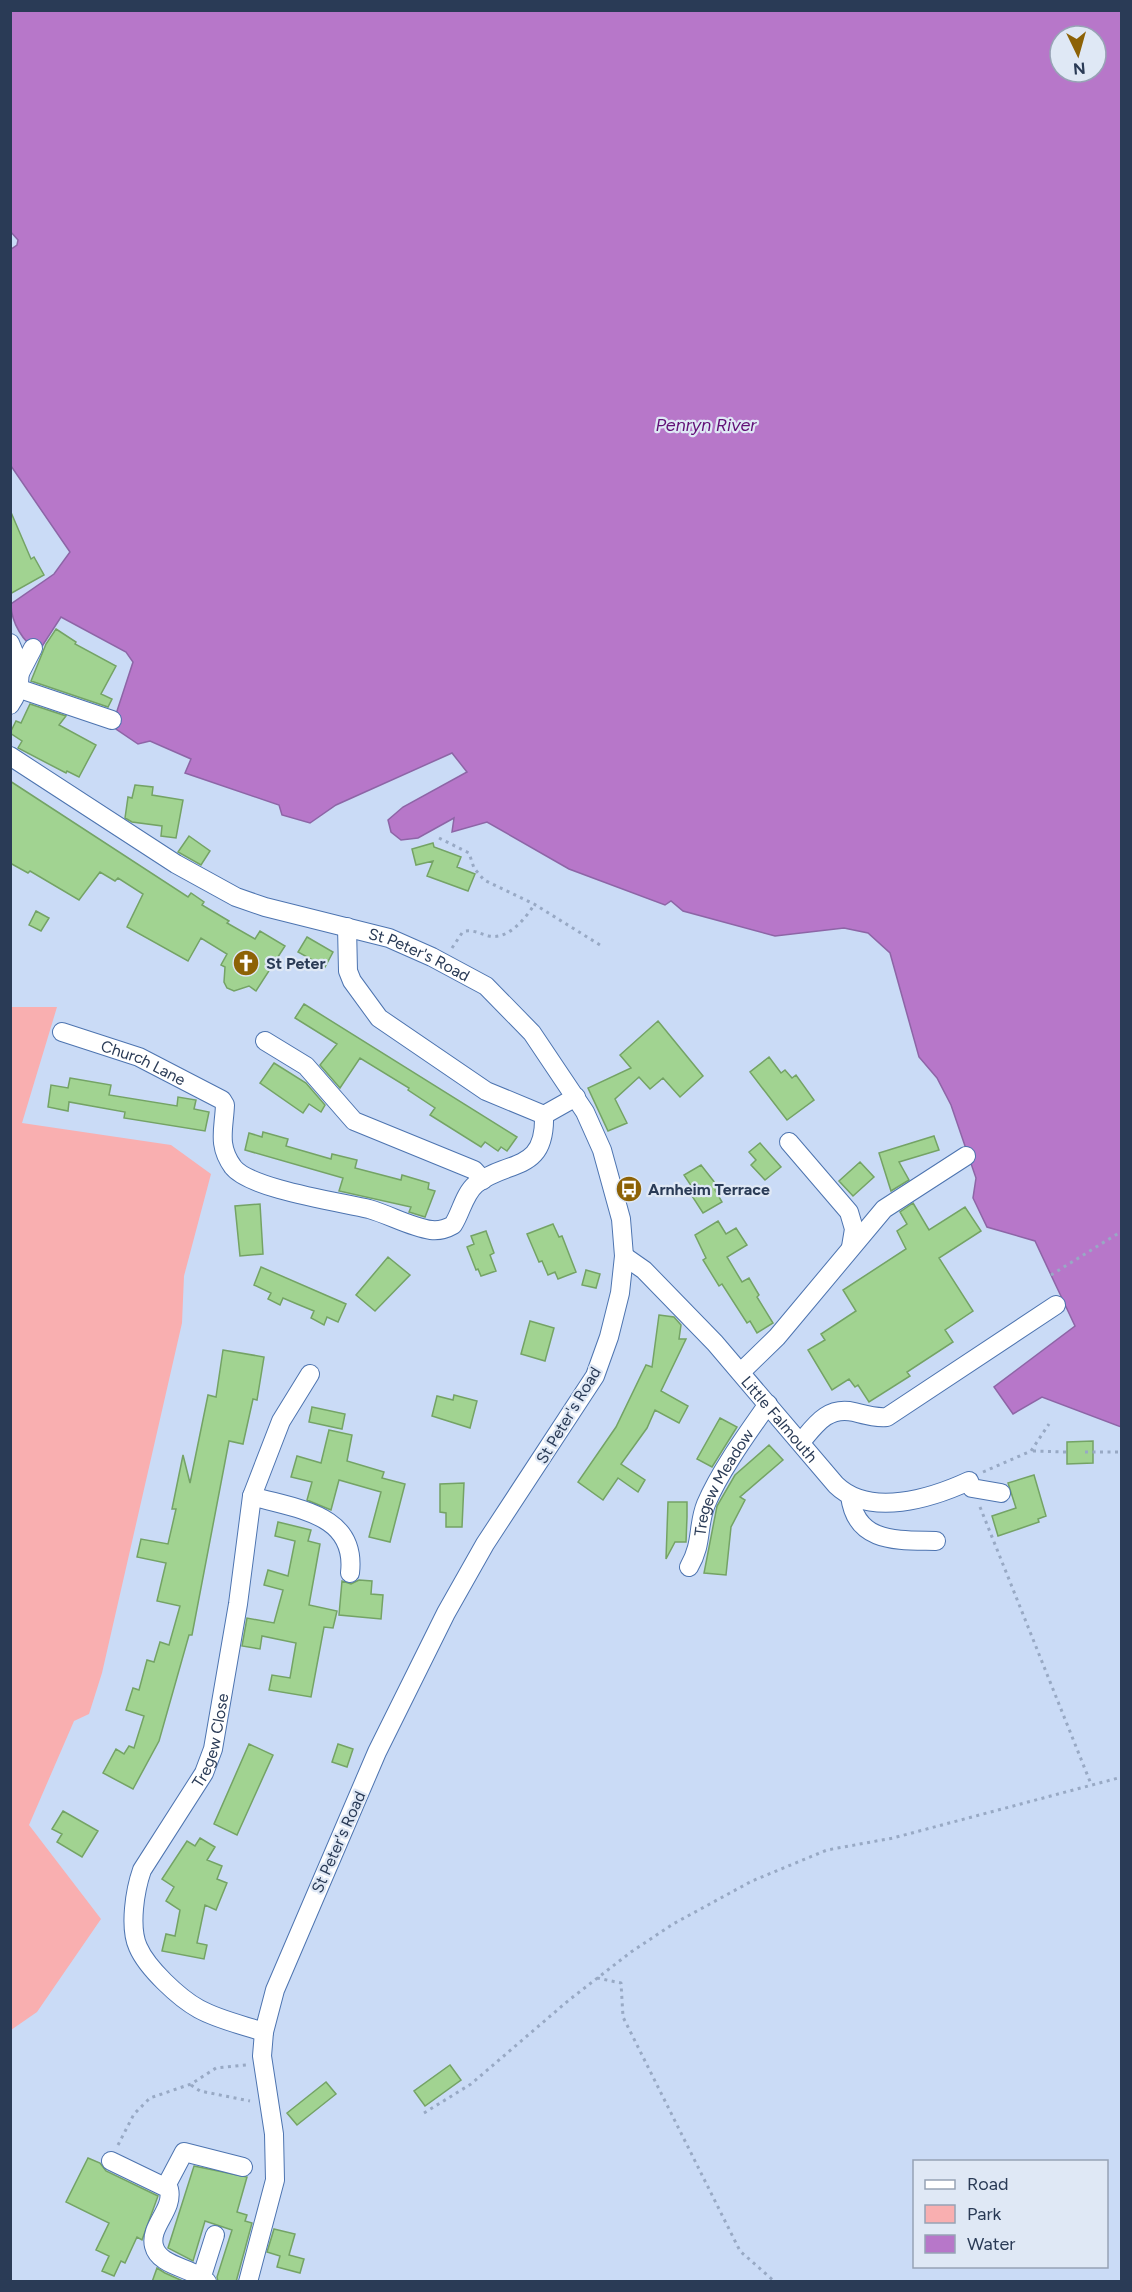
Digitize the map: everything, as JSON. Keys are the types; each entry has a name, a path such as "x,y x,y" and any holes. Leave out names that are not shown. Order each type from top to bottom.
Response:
{"street":[{"path":"10,643 20,681"},
{"path":"10,705 33,648"},
{"path":"20,681 112,720"},
{"name":"St Peter's Road","path":"10,756 176,864 224,891 265,907 389,938 444,963 486,986 515,1015 551,1059 576,1097 602,1150 621,1219 624,1256 615,1317 595,1376 484,1544 425,1654 381,1743 275,1990 264,2032 262,2066 274,2134 275,2180 248,2282"},
{"path":"346,927 348,970 352,981 379,1018 486,1090 544,1115"},
{"name":"Church Lane","path":"62,1032 139,1056 222,1100 225,1105 221,1137 229,1160 240,1173 259,1181 315,1198 369,1209 433,1230 453,1225 471,1190 483,1180"},
{"path":"265,1041 306,1066 354,1121 474,1170 483,1180 519,1166 532,1157 543,1130 544,1115"},
{"path":"544,1115 576,1097"},
{"path":"789,1142 849,1212 854,1229 851,1246"},
{"path":"741,1372 777,1337 851,1246 893,1201 966,1156"},
{"name":"Little Falmouth","path":"624,1256 658,1283 741,1372 836,1485 850,1496"},
{"path":"801,1442 821,1418 830,1412 851,1411 876,1418 887,1417 1056,1305"},
{"name":"Tregew Close","path":"264,2032 204,2012 171,1988 137,1946 135,1920 142,1870 204,1773 213,1749 238,1604 252,1496 281,1421 310,1374"},
{"name":"Tregew Meadow","path":"689,1567 700,1544 703,1516 709,1498 768,1404"},
{"path":"936,1541 896,1540 873,1534 852,1510 850,1496 864,1501 890,1502 970,1484 1001,1493"},
{"path":"252,1496 323,1517 336,1526 349,1549 350,1573"},
{"path":"166,2186 184,2152 243,2167"},
{"path":"111,2161 169,2189 170,2200 153,2236 155,2249 163,2259 204,2279 215,2235"}],"path":[{"path":"439,838 469,853 474,868 484,880 534,904 600,945"},
{"path":"444,963 462,933 471,930 489,936 501,935 522,920 534,904"},
{"path":"1051,1275 1122,1231"},
{"path":"1031,1451 1049,1424"},
{"path":"1067,1452 1031,1451 993,1466 970,1484 1091,1784"},
{"path":"1085,1452 1122,1452"},
{"path":"424,2113 471,2084 597,1978 673,1924 752,1881 827,1850 893,1838 1122,1777"},
{"path":"597,1978 621,1983 623,2017 740,2251 775,2282"},
{"path":"111,2161 141,2105 158,2093 191,2085 225,2066 262,2066"},
{"path":"191,2085 200,2091 250,2101 267,2100"}],"green space":[{"path":"11,1007 57,1007 22,1123 171,1145 211,1174 184,1276 182,1323 102,1673 89,1714 74,1721 29,1825 101,1919 37,2012 11,2030"}],"water":[{"name":"Penryn River","path":"11,11 1121,11 1121,1427 1042,1397 1013,1414 994,1387 1075,1326 1035,1241 987,1227 973,1198 976,1178 951,1105 937,1078 919,1057 890,953 868,933 844,928 775,936 683,911 671,901 665,905 569,869 487,822 452,832 454,818 418,838 401,840 391,832 388,820 403,807 467,772 452,753 336,805 310,823 282,815 279,805 185,773 191,759 150,741 138,744 116,729 116,714 133,662 126,652 61,617 39,651 28,643 16,625 11,604 54,574 70,552 11,466 10,250 17,245 18,240 10,231"}],"building":[{"path":"10,510 31,559 34,557 44,575 10,594"},
{"path":"56,629 76,642 75,644 116,666 101,694 112,699 108,707 31,681 46,644"},
{"path":"30,704 66,716 59,725 96,745 79,777 67,771 66,773 18,748 22,741 10,733 16,721 21,723"},
{"path":"10,781 188,897 191,893 204,902 202,905 229,921 227,923 255,939 260,931 285,946 256,991 249,986 234,991 227,988 224,982 225,967 221,965 227,954 201,938 188,961 127,927 143,894 118,878 115,881 100,872 79,900 30,871 28,873 10,863"},
{"path":"135,785 153,787 152,795 183,800 176,838 161,836 162,826 132,822 125,818 128,797 132,798"},
{"path":"189,836 210,851 201,865 178,852"},
{"path":"433,843 434,847 461,857 457,867 475,874 468,891 427,876 433,861 416,865 412,849"},
{"path":"36,911 49,918 41,931 29,925"},
{"path":"307,937 333,952 325,967 298,952"},
{"path":"304,1004 517,1137 507,1151 501,1147 498,1151 485,1142 481,1147 430,1115 435,1108 408,1090 409,1088 360,1058 340,1088 320,1065 337,1044 295,1018"},
{"path":"658,1021 703,1076 680,1097 663,1078 650,1089 639,1077 615,1099 627,1123 608,1131 588,1088 631,1068 620,1055"},
{"path":"769,1057 781,1073 785,1070 792,1078 796,1075 814,1100 787,1120 750,1072"},
{"path":"274,1063 306,1083 325,1105 321,1112 309,1104 303,1113 260,1083"},
{"path":"70,1078 111,1085 109,1095 177,1106 178,1097 196,1100 194,1109 209,1112 205,1131 124,1118 125,1112 69,1102 68,1111 48,1107 51,1085 68,1088"},
{"path":"263,1132 288,1139 286,1146 331,1159 332,1154 357,1160 355,1168 401,1180 402,1175 429,1183 428,1189 435,1191 425,1217 409,1212 411,1207 339,1191 343,1178 245,1150 249,1133 262,1137"},
{"path":"934,1136 939,1150 899,1162 909,1180 891,1191 879,1153"},
{"path":"760,1143 781,1167 765,1180 751,1165 756,1160 749,1152"},
{"path":"860,1162 874,1177 853,1196 839,1181"},
{"path":"701,1165 719,1188 715,1190 722,1202 703,1213 692,1196 696,1193 684,1175"},
{"path":"913,1203 929,1230 965,1207 981,1231 939,1258 973,1311 945,1330 953,1342 907,1372 910,1376 869,1402 858,1385 855,1387 849,1379 832,1390 808,1350 825,1340 821,1334 856,1311 843,1290 906,1249 897,1231 907,1224 900,1212"},
{"path":"260,1204 263,1254 240,1256 235,1206"},
{"path":"718,1221 726,1234 736,1228 747,1245 727,1257 742,1282 749,1278 759,1295 757,1297 773,1323 757,1333 750,1321 747,1323 722,1284 719,1286 703,1260 706,1258 695,1235"},
{"path":"553,1224 559,1237 562,1236 576,1272 558,1279 555,1272 548,1275 542,1261 539,1262 527,1234"},
{"path":"486,1231 494,1253 490,1255 496,1271 481,1276 478,1269 476,1270 467,1247 474,1244 471,1236"},
{"path":"388,1257 410,1275 375,1311 356,1295"},
{"path":"261,1267 346,1304 338,1322 327,1317 324,1325 311,1318 314,1311 283,1298 280,1305 268,1299 271,1293 254,1285"},
{"path":"586,1270 600,1274 596,1288 582,1285"},
{"path":"659,1315 674,1317 681,1325 679,1339 686,1339 661,1391 688,1406 679,1423 655,1410 647,1428 621,1464 645,1480 638,1492 618,1478 603,1500 578,1482 616,1427 646,1365 652,1367"},
{"path":"530,1321 554,1328 545,1361 521,1354"},
{"path":"223,1350 264,1357 257,1400 253,1399 243,1444 229,1441 192,1635 189,1635 159,1741 133,1789 103,1773 116,1749 124,1754 129,1746 134,1748 144,1716 126,1710 133,1688 139,1690 147,1660 154,1662 160,1642 169,1645 180,1606 157,1601 166,1563 137,1557 141,1539 168,1544 176,1509 172,1509 183,1455 190,1483 208,1395 216,1397"},
{"path":"454,1395 477,1401 470,1428 432,1416 437,1396 453,1400"},
{"path":"312,1407 345,1414 342,1429 309,1422"},
{"path":"720,1418 737,1427 712,1467 697,1459"},
{"path":"329,1430 352,1435 347,1461 384,1472 382,1478 405,1484 390,1542 369,1537 381,1492 339,1480 331,1510 307,1500 312,1482 291,1477 297,1456 321,1463"},
{"path":"1093,1441 1093,1463 1067,1464 1067,1442"},
{"path":"769,1445 783,1460 740,1497 745,1500 731,1527 726,1575 704,1573 717,1506 735,1475"},
{"path":"1034,1475 1046,1516 1038,1519 1039,1522 998,1536 992,1516 1016,1508 1008,1483"},
{"path":"464,1483 462,1527 446,1527 446,1513 440,1512 440,1484"},
{"path":"668,1502 687,1502 687,1517 686,1542 675,1542 666,1559"},
{"path":"278,1522 311,1530 308,1541 320,1544 309,1605 337,1611 333,1628 324,1627 311,1697 269,1690 272,1675 290,1678 296,1643 262,1636 260,1649 242,1646 247,1618 274,1623 283,1590 264,1585 268,1570 288,1576 295,1541 275,1536"},
{"path":"359,1580 372,1581 371,1594 383,1595 381,1619 339,1615 342,1581 351,1584"},
{"path":"249,1744 273,1755 237,1835 214,1824"},
{"path":"338,1744 353,1749 347,1767 332,1762"},
{"path":"63,1811 98,1831 82,1857 57,1842 62,1834 52,1829"},
{"path":"200,1838 215,1847 207,1860 222,1866 217,1879 227,1883 216,1910 205,1905 197,1943 207,1945 204,1959 162,1951 166,1934 175,1936 180,1910 166,1901 174,1887 162,1879 187,1841 195,1846"},
{"path":"450,2065 461,2080 425,2106 414,2091"},
{"path":"326,2082 336,2094 297,2125 287,2113"},
{"path":"88,2158 100,2163 106,2171 158,2196 142,2240 137,2237 125,2263 121,2261 114,2276 102,2271 109,2256 96,2250 109,2223 66,2202"},
{"path":"194,2166 247,2177 237,2212 247,2215 245,2221 252,2223 236,2282 218,2282 217,2277 232,2230 205,2221 193,2261 168,2248"},
{"path":"274,2229 295,2234 289,2255 304,2259 300,2273 277,2267 280,2256 267,2252"},
{"path":"157,2268 165,2273 185,2282 152,2282"}],"place":[{"name":"St Peter","path":"246,963"},
{"name":"Arnheim Terrace","path":"629,1189"}]}
